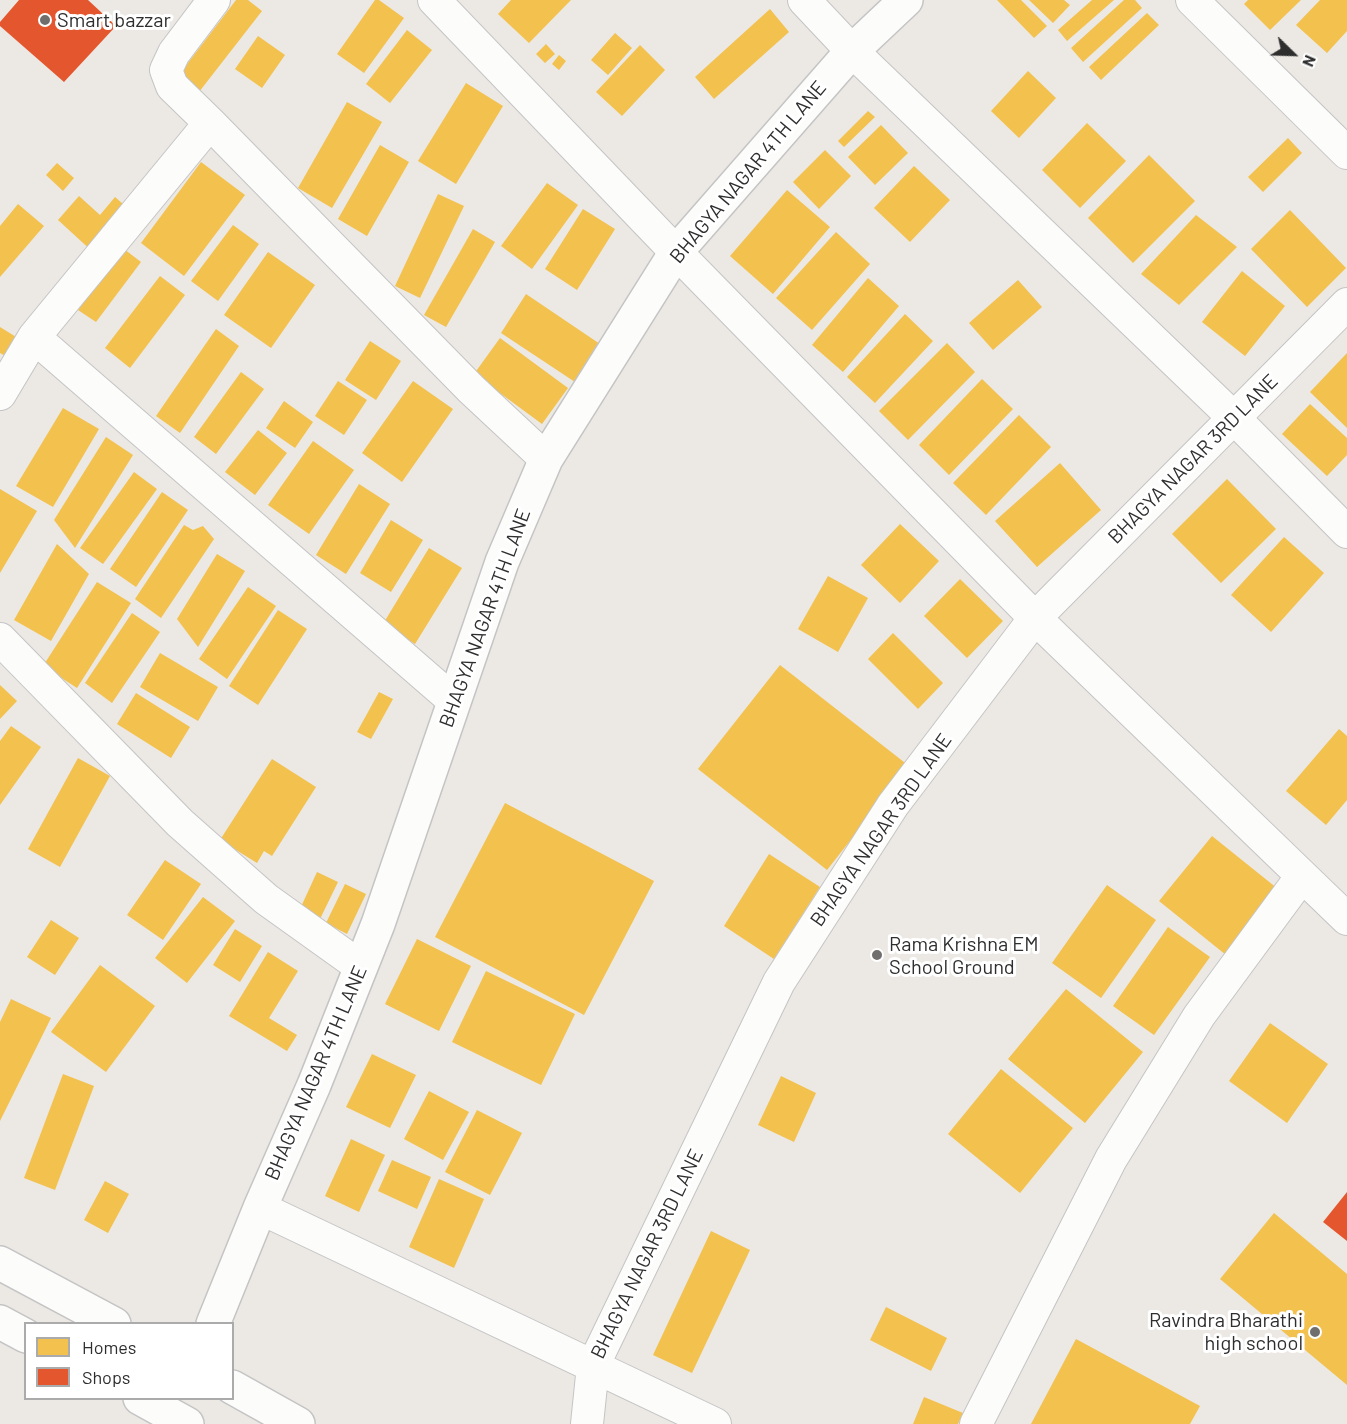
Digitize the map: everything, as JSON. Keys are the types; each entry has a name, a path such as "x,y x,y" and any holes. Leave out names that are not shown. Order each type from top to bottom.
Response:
{"main road":[{"name":"BHAGYA NAGAR 4TH LANE","path":"213,1322 361,967 502,562 546,459 676,252 852,51 906,0"},
{"path":"0,1263 112,1322"},
{"path":"0,1322 24,1335"},
{"path":"234,1388 298,1424"},
{"path":"153,1407 187,1424"}],"street":[{"path":"214,0 174,53 166,70 171,87 210,123 471,389 546,459"},
{"path":"434,0 676,252 1035,618 1347,919"},
{"path":"804,0 852,51 1234,418 1347,532"},
{"path":"1192,0 1347,153"},
{"path":"0,394 34,337 210,123"},
{"name":"BHAGYA NAGAR 3RD LANE","path":"587,1424 593,1366 779,982 893,805 1035,618 1347,304"},
{"path":"34,337 454,701"},
{"path":"0,639 180,823 266,899 361,967"},
{"path":"976,1424 1111,1159 1199,1016 1302,876"},
{"path":"260,1208 715,1424"}],"building: Homes":[{"path":"236,0 248,0 262,11 199,92 178,76"},
{"path":"375,0 379,0 404,18 364,73 337,54"},
{"path":"511,0 571,0 529,43 498,14"},
{"path":"997,0 1021,0 1047,26 1034,38"},
{"path":"1029,0 1064,0 1070,5 1053,23"},
{"path":"1092,0 1114,0 1067,41 1058,30"},
{"path":"1124,0 1135,0 1142,8 1083,62 1071,48"},
{"path":"1248,0 1301,0 1270,30 1244,4"},
{"path":"1320,0 1347,0 1347,31 1327,53 1296,25"},
{"path":"770,9 789,32 714,99 695,77"},
{"path":"1147,13 1159,25 1101,80 1089,67"},
{"path":"407,30 432,50 390,103 366,84"},
{"path":"615,33 632,48 608,75 591,60"},
{"path":"258,36 285,55 262,88 235,69"},
{"path":"546,44 555,54 545,63 536,54"},
{"path":"640,45 665,70 622,116 596,92"},
{"path":"559,55 566,61 559,70 552,64"},
{"path":"1028,71 1056,98 1019,138 991,111"},
{"path":"466,83 503,106 456,184 418,161"},
{"path":"347,102 382,122 332,208 298,188"},
{"path":"868,111 875,117 844,147 838,141"},
{"path":"1087,123 1126,161 1080,208 1042,170"},
{"path":"881,125 908,153 875,185 848,157"},
{"path":"1288,138 1302,153 1263,192 1248,177"},
{"path":"380,145 409,162 367,236 338,219"},
{"path":"825,150 851,176 819,209 793,182"},
{"path":"1149,155 1195,201 1133,263 1088,218"},
{"path":"201,162 245,195 184,276 141,243"},
{"path":"57,163 74,178 63,191 46,175"},
{"path":"914,166 950,200 910,242 874,208"},
{"path":"547,183 578,205 532,269 501,246"},
{"path":"787,190 830,227 773,294 730,256"},
{"path":"438,194 464,206 420,298 395,286"},
{"path":"79,196 100,215 115,197 131,211 94,253 58,220"},
{"path":"18,204 44,226 0,277 0,226"},
{"path":"583,209 615,229 577,290 545,269"},
{"path":"1290,210 1346,268 1307,307 1251,249"},
{"path":"1196,215 1237,247 1179,305 1141,274"},
{"path":"233,225 259,244 218,301 191,281"},
{"path":"473,229 495,242 446,327 424,315"},
{"path":"836,232 870,264 812,330 776,298"},
{"path":"124,249 141,262 96,322 78,310"},
{"path":"268,252 315,285 271,348 224,315"},
{"path":"1242,271 1285,306 1245,356 1202,322"},
{"path":"160,276 185,295 130,368 105,348"},
{"path":"868,278 899,306 843,372 812,345"},
{"path":"1018,280 1042,307 993,350 969,323"},
{"path":"526,294 600,344 575,382 501,333"},
{"path":"905,314 933,341 875,403 847,377"},
{"path":"0,327 21,340 9,358 0,353"},
{"path":"216,329 239,346 180,433 156,416"},
{"path":"500,338 568,388 542,424 474,374"},
{"path":"370,341 401,361 376,400 345,380"},
{"path":"947,343 975,372 908,440 879,411"},
{"path":"1347,353 1347,428 1310,392"},
{"path":"241,372 264,389 216,454 194,437"},
{"path":"982,379 1013,409 949,475 919,445"},
{"path":"338,381 367,400 344,435 315,416"},
{"path":"413,381 453,409 402,482 362,453"},
{"path":"284,401 313,422 295,448 266,428"},
{"path":"1310,404 1347,438 1347,455 1327,476 1282,434"},
{"path":"63,408 99,429 53,507 16,486"},
{"path":"1019,415 1051,447 986,515 953,483"},
{"path":"258,430 287,453 255,495 225,472"},
{"path":"106,437 133,455 75,548 54,520"},
{"path":"313,441 354,470 309,534 268,505"},
{"path":"1060,463 1101,510 1037,567 995,521"},
{"path":"134,472 157,489 103,564 80,548"},
{"path":"1227,479 1276,529 1221,583 1172,534"},
{"path":"359,484 390,504 346,574 316,555"},
{"path":"0,489 37,511 0,573"},
{"path":"162,492 188,510 136,587 110,569"},
{"path":"391,520 423,540 391,592 360,573"},
{"path":"900,524 939,561 900,603 861,565"},
{"path":"184,525 193,530 203,526 214,539 161,618 135,599"},
{"path":"1284,537 1324,573 1271,632 1231,595"},
{"path":"57,544 89,574 51,641 14,620"},
{"path":"429,548 462,568 415,644 383,624"},
{"path":"217,554 245,571 198,647 177,619"},
{"path":"828,576 868,598 838,652 798,629"},
{"path":"960,579 1003,621 967,658 924,616"},
{"path":"97,582 131,603 77,688 43,666"},
{"path":"248,587 276,606 227,679 199,659"},
{"path":"278,610 307,629 258,705 229,686"},
{"path":"132,613 160,632 112,703 85,683"},
{"path":"893,633 943,683 918,709 868,659"},
{"path":"160,653 218,687 198,721 140,687"},
{"path":"780,665 909,766 827,870 698,769"},
{"path":"0,685 17,701 0,719"},
{"path":"379,692 393,699 371,739 357,732"},
{"path":"136,693 190,727 171,758 117,724"},
{"path":"11,726 41,747 0,805 0,741"},
{"path":"1339,729 1347,736 1347,800 1326,825 1286,791"},
{"path":"78,758 110,776 60,867 28,849"},
{"path":"272,759 316,787 272,856 264,851 257,863 220,840"},
{"path":"505,803 654,881 584,1015 435,937"},
{"path":"1212,836 1278,889 1226,955 1159,901"},
{"path":"769,854 820,887 774,959 724,926"},
{"path":"165,860 201,884 163,940 127,915"},
{"path":"317,872 338,882 320,919 300,909"},
{"path":"345,884 366,894 347,934 326,923"},
{"path":"1107,885 1156,920 1101,998 1052,963"},
{"path":"203,897 235,921 187,983 155,958"},
{"path":"51,920 79,938 55,975 27,957"},
{"path":"1168,927 1210,957 1154,1035 1113,1006"},
{"path":"235,929 262,946 240,982 213,965"},
{"path":"417,939 471,966 439,1031 385,1004"},
{"path":"268,952 298,971 269,1018 297,1035 287,1051 229,1016"},
{"path":"100,965 155,1006 106,1072 51,1032"},
{"path":"486,971 575,1014 541,1085 452,1042"},
{"path":"1066,989 1143,1052 1085,1123 1008,1059"},
{"path":"11,999 51,1018 0,1121 0,1022"},
{"path":"1270,1023 1328,1064 1287,1123 1229,1081"},
{"path":"372,1054 416,1075 390,1128 346,1107"},
{"path":"1001,1069 1073,1128 1020,1193 948,1134"},
{"path":"63,1074 94,1086 55,1190 24,1178"},
{"path":"781,1076 816,1093 794,1142 758,1125"},
{"path":"429,1091 469,1112 443,1160 404,1139"},
{"path":"477,1110 522,1133 490,1195 445,1172"},
{"path":"351,1139 385,1155 359,1212 325,1196"},
{"path":"392,1160 431,1177 417,1209 378,1191"},
{"path":"439,1179 484,1199 454,1268 409,1247"},
{"path":"105,1181 129,1194 108,1233 84,1220"},
{"name":"Ravindra Bharathi high school","path":"1274,1213 1347,1274 1347,1385 1220,1279"},
{"path":"711,1231 750,1250 692,1373 653,1355"},
{"path":"886,1307 947,1338 931,1371 870,1340"},
{"path":"1076,1339 1200,1406 1190,1424 1031,1424"},
{"path":"924,1397 963,1413 958,1424 913,1424"}],"building: Shops":[{"path":"19,0 88,0 116,26 64,82 0,26 0,22"},
{"path":"1347,1192 1347,1241 1323,1222"}],"place":[{"name":"Smart bazzar","path":"45,20"},
{"name":"Rama Krishna EM School Ground","path":"877,955"},
{"name":"Ravindra Bharathi high school","path":"1315,1332"}]}
